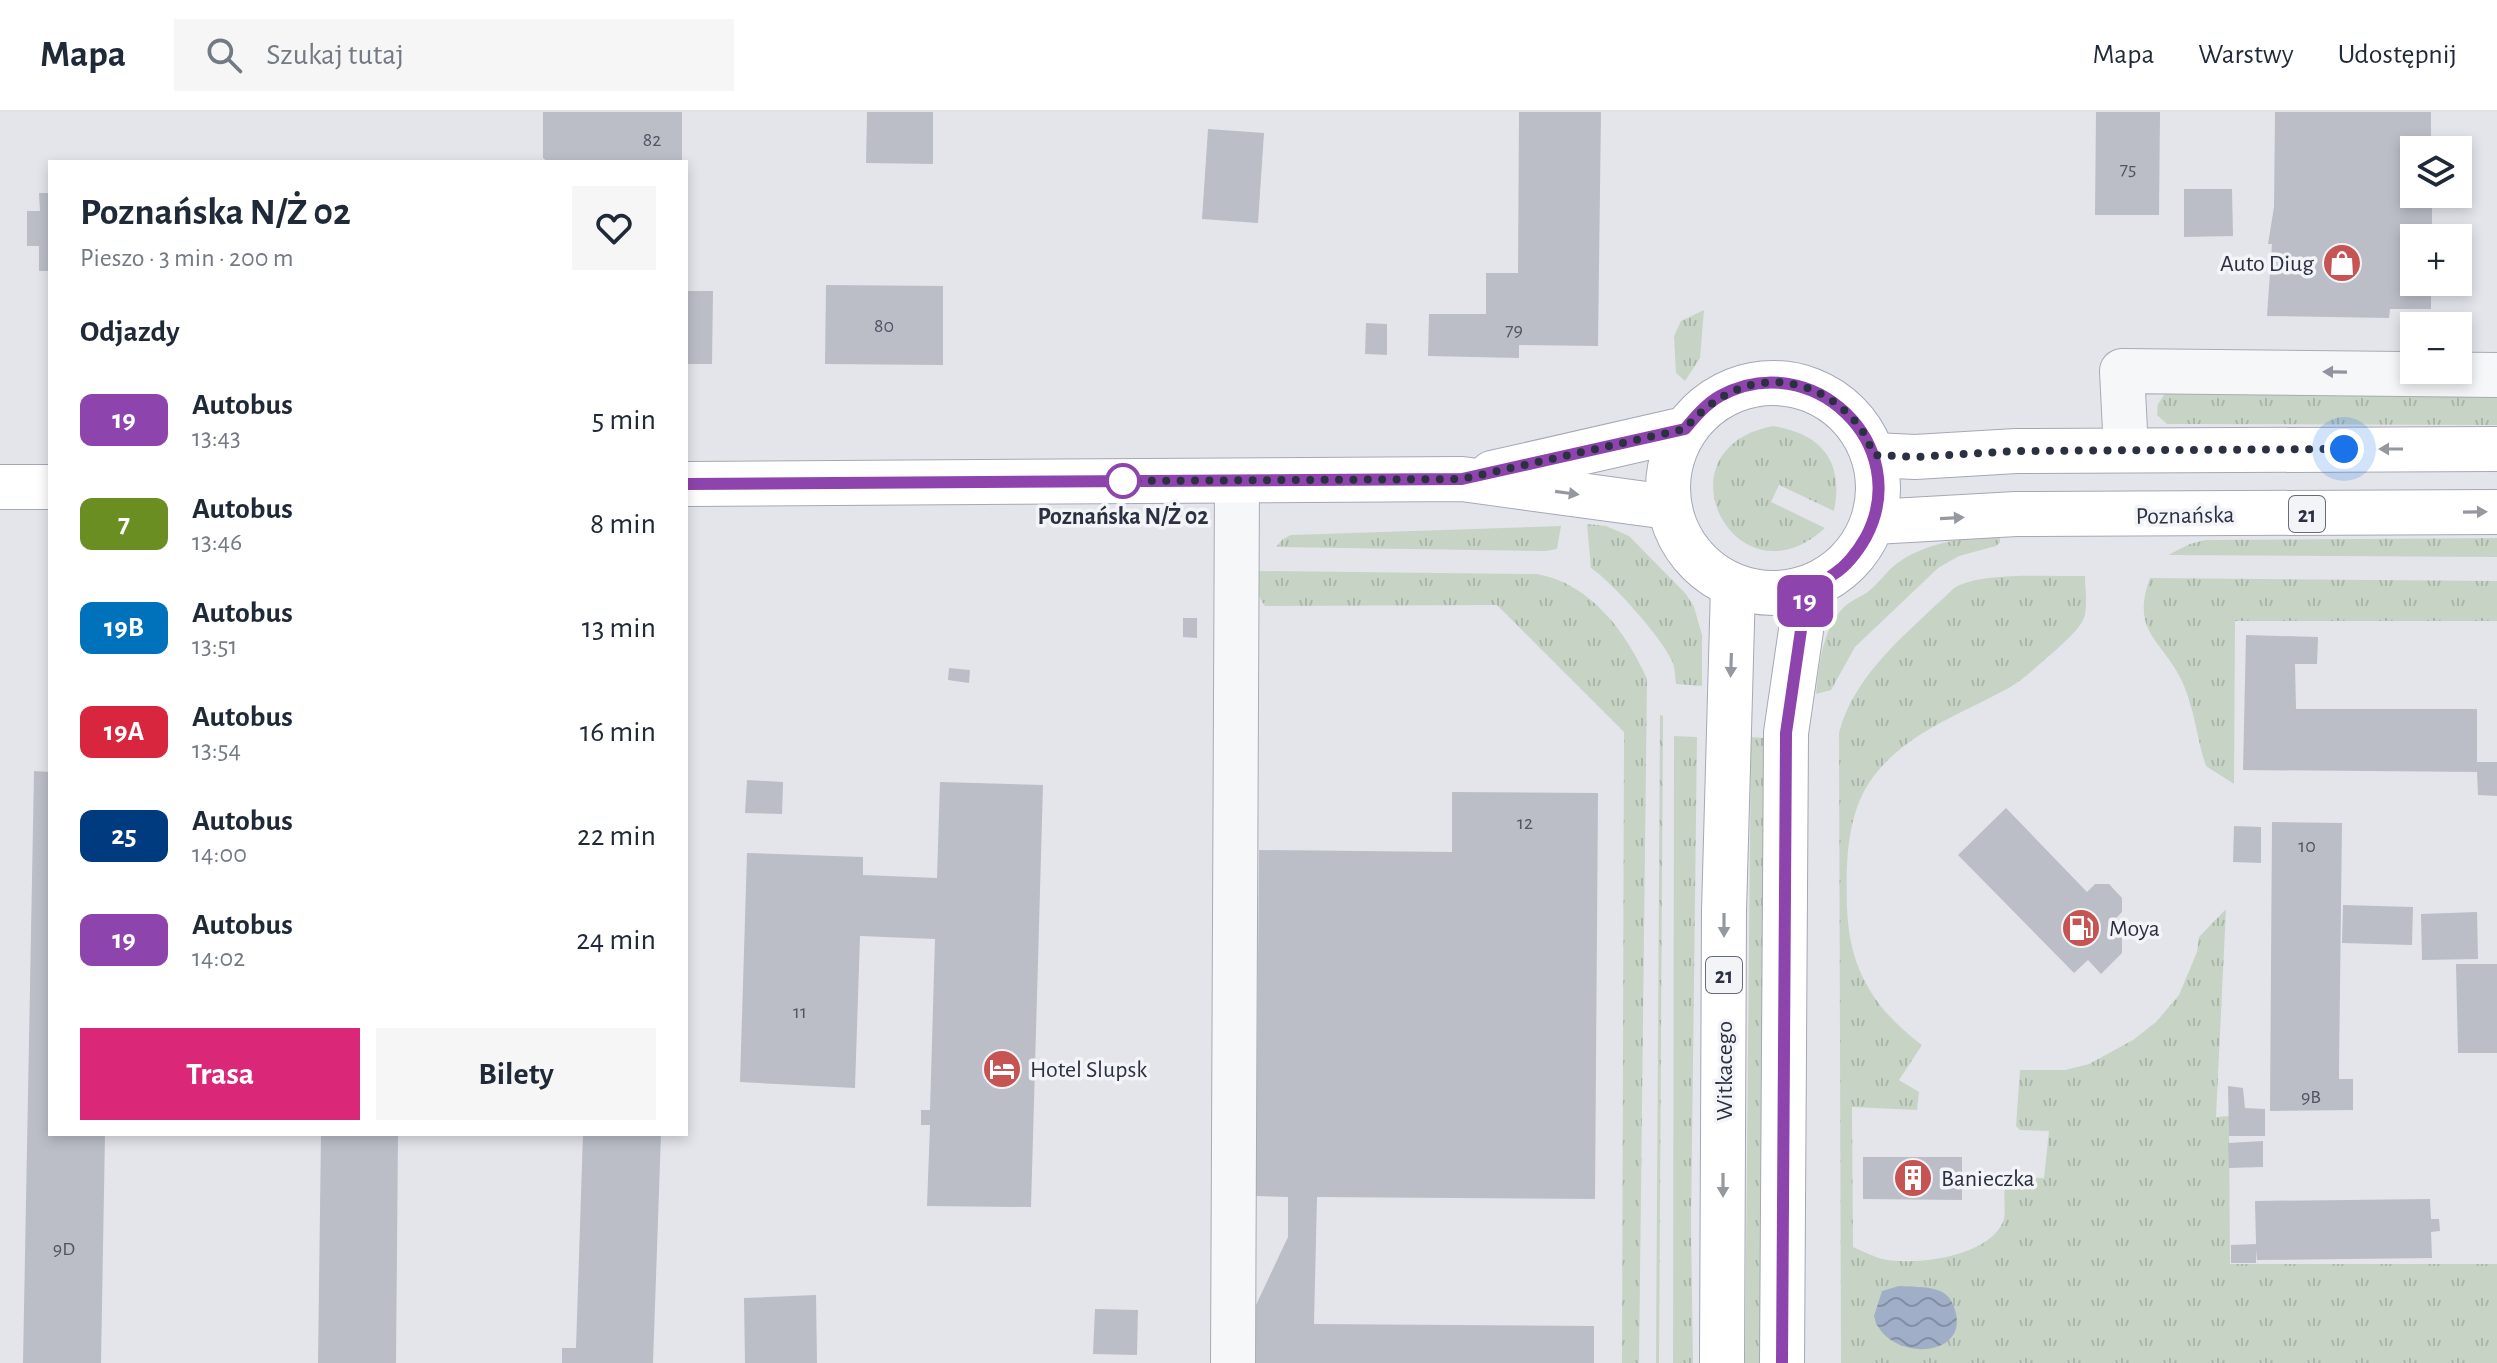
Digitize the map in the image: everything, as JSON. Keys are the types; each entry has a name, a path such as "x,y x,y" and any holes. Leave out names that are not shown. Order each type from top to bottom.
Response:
{"main road":[{"path":"1771,382 1802,386 1833,401 1858,424 1874,455 1879,488 1874,522 1858,551 1836,574 1807,589 1770,594 1733,587 1703,568 1680,540 1668,507 1667,480 1672,454 1685,429 1700,411 1718,397 1740,387 1771,382"},
{"path":"1462,479 1685,429"},
{"path":"1874,455 1915,457 2016,451 2497,449"},
{"path":"688,484 1462,479 1668,507"},
{"path":"0,487 48,487"},
{"name":"Poznańska","path":"1874,522 2016,514 2497,512"},
{"name":"Witkacego","path":"1722,1363 1724,911 1733,587"},
{"path":"1782,1363 1786,733 1807,589"}],"lane":[{"path":"2126,450 2122,371 2497,375"},
{"path":"1233,1363 1237,481"}],"green space":[{"path":"1704,310 1700,358 1685,381 1676,373 1674,336 1681,321"},
{"path":"2166,392 2497,393 2497,425 2167,424 2157,415 2158,404"},
{"path":"1773,426 1805,436 1826,453 1836,478 1836,493 1834,511 1779,485 1771,502 1825,528 1792,548 1762,550 1738,538 1721,516 1713,490 1718,463 1737,440"},
{"path":"1587,524 1606,526 1629,536 1686,594 1694,607 1702,635 1702,686 1676,684 1672,662 1657,637 1623,597 1591,568"},
{"path":"1561,526 1557,549 1546,551 1276,547 1291,535"},
{"path":"2000,532 2000,542 1996,546 1959,556 1938,568 1855,647 1831,690 1816,694 1826,637 1846,605 1869,591 1895,565 1918,551 1945,542"},
{"path":"2497,538 2497,557 2168,555 2205,540"},
{"path":"1259,571 1537,574 1556,579 1590,599 1617,628 1639,662 1647,679 1639,1363 1622,1363 1624,732 1497,605 1265,606 1257,589"},
{"path":"2085,576 2085,613 2072,635 2017,682 1930,729 1897,752 1869,783 1856,811 1849,843 1847,875 1847,907 1853,950 1867,986 1878,1002 1922,1045 1899,1080 1919,1092 1917,1110 1852,1107 1853,1247 1882,1259 1931,1260 1967,1251 1995,1234 2004,1218 2006,1185 2018,1178 2044,1178 2049,1131 2020,1130 2016,1126 2020,1070 2065,1070 2089,1064 2133,1040 2156,1022 2179,995 2197,952 2199,937 2226,909 2216,1117 2229,1116 2230,1264 2497,1264 2497,1363 1841,1363 1839,733 1846,711 1871,672 1954,588 1999,577"},
{"path":"2150,578 2497,581 2497,621 2235,621 2234,784 2206,766 2184,686 2147,625 2145,597"},
{"path":"1660,715 1663,716 1659,1363 1656,1363"},
{"path":"1674,736 1697,737 1691,1224 1693,1363 1673,1363"},
{"path":"1751,737 1764,738 1764,1363 1745,1363"}],"water":[{"path":"1899,1286 1933,1289 1948,1296 1954,1307 1957,1325 1951,1337 1940,1346 1909,1348 1894,1342 1881,1331 1874,1316 1882,1291"}],"building":[{"path":"543,112 682,112 682,160 543,158"},
{"path":"867,112 933,112 933,164 866,163"},
{"path":"1519,112 1601,112 1598,346 1519,345 1519,358 1428,356 1429,314 1486,314 1486,273 1518,273"},
{"path":"2096,112 2160,112 2159,215 2095,215"},
{"path":"2275,112 2431,112 2431,136 2400,136 2400,208 2432,208 2432,224 2400,224 2400,296 2431,296 2431,309 2390,309 2389,318 2267,316 2272,244 2268,244 2274,207"},
{"path":"1208,129 1264,133 1258,223 1202,219"},
{"path":"2184,189 2232,189 2233,236 2184,237"},
{"path":"39,193 48,193 48,271 39,271 39,246 27,246 27,211 40,211"},
{"path":"826,285 943,286 943,365 825,364"},
{"path":"688,291 713,291 712,364 688,364"},
{"path":"1366,323 1387,324 1387,355 1365,354"},
{"path":"1183,618 1197,618 1197,638 1183,637"},
{"path":"2246,635 2318,637 2317,664 2295,664 2296,709 2477,709 2477,762 2497,762 2497,796 2478,795 2477,772 2243,770"},
{"path":"949,668 970,670 969,683 948,680"},
{"path":"34,771 48,772 48,1136 105,1136 101,1363 23,1363"},
{"path":"747,780 783,782 782,814 745,813"},
{"path":"940,782 1043,785 1031,1207 927,1206 930,1125 921,1125 921,1110 930,1110 935,939 860,936 855,1088 740,1082 747,853 863,857 863,875 937,878"},
{"path":"1452,792 1598,793 1595,1199 1317,1197 1314,1324 1594,1326 1594,1363 1254,1363 1256,1305 1288,1237 1288,1197 1256,1196 1259,850 1452,852"},
{"path":"2006,808 2087,892 2095,884 2109,884 2122,898 2122,912 2109,925 2122,938 2122,953 2101,974 2088,960 2074,973 1958,855"},
{"path":"2272,822 2342,823 2339,1079 2353,1079 2353,1110 2270,1111"},
{"path":"2234,826 2261,827 2261,863 2233,862"},
{"path":"2343,905 2413,907 2412,945 2342,943"},
{"path":"2477,912 2478,959 2422,960 2421,914"},
{"path":"2456,964 2497,964 2497,1053 2458,1053"},
{"path":"2228,1086 2243,1088 2245,1108 2265,1109 2265,1136 2229,1136"},
{"path":"321,1136 398,1136 396,1363 318,1363"},
{"path":"583,1136 661,1136 653,1363 562,1363 562,1348 576,1348"},
{"path":"2263,1141 2263,1167 2229,1168 2228,1143"},
{"name":"Banieczka","path":"1863,1157 1962,1157 1962,1200 1863,1199"},
{"path":"2430,1199 2431,1219 2439,1219 2440,1231 2431,1232 2432,1258 2257,1260 2256,1250 2256,1263 2231,1263 2231,1245 2256,1244 2255,1201"},
{"path":"816,1295 817,1363 745,1363 744,1298"},
{"path":"1095,1309 1138,1310 1137,1355 1093,1354"}],"bus line":[{"name":"19","path":"688,484 1462,479 1685,429 1700,411 1718,397 1740,387 1771,382 1802,386 1833,401 1858,424 1874,455 1879,488 1874,522 1858,551 1836,574 1807,589 1788,707 1782,1363"}],"place":[{"name":"Auto Diug","path":"2342,263"},
{"name":"Poznańska N/Ż 02","path":"1123,481"},
{"name":"Moya","path":"2081,928"},
{"name":"Hotel Slupsk","path":"1002,1069"},
{"name":"Banieczka","path":"1913,1178"}],"route":[{"path":"1123,481 1462,479 1685,429 1700,411 1718,397 1740,387 1771,382 1802,386 1833,401 1858,424 1874,455 1915,457 2016,451 2344,449"}]}
